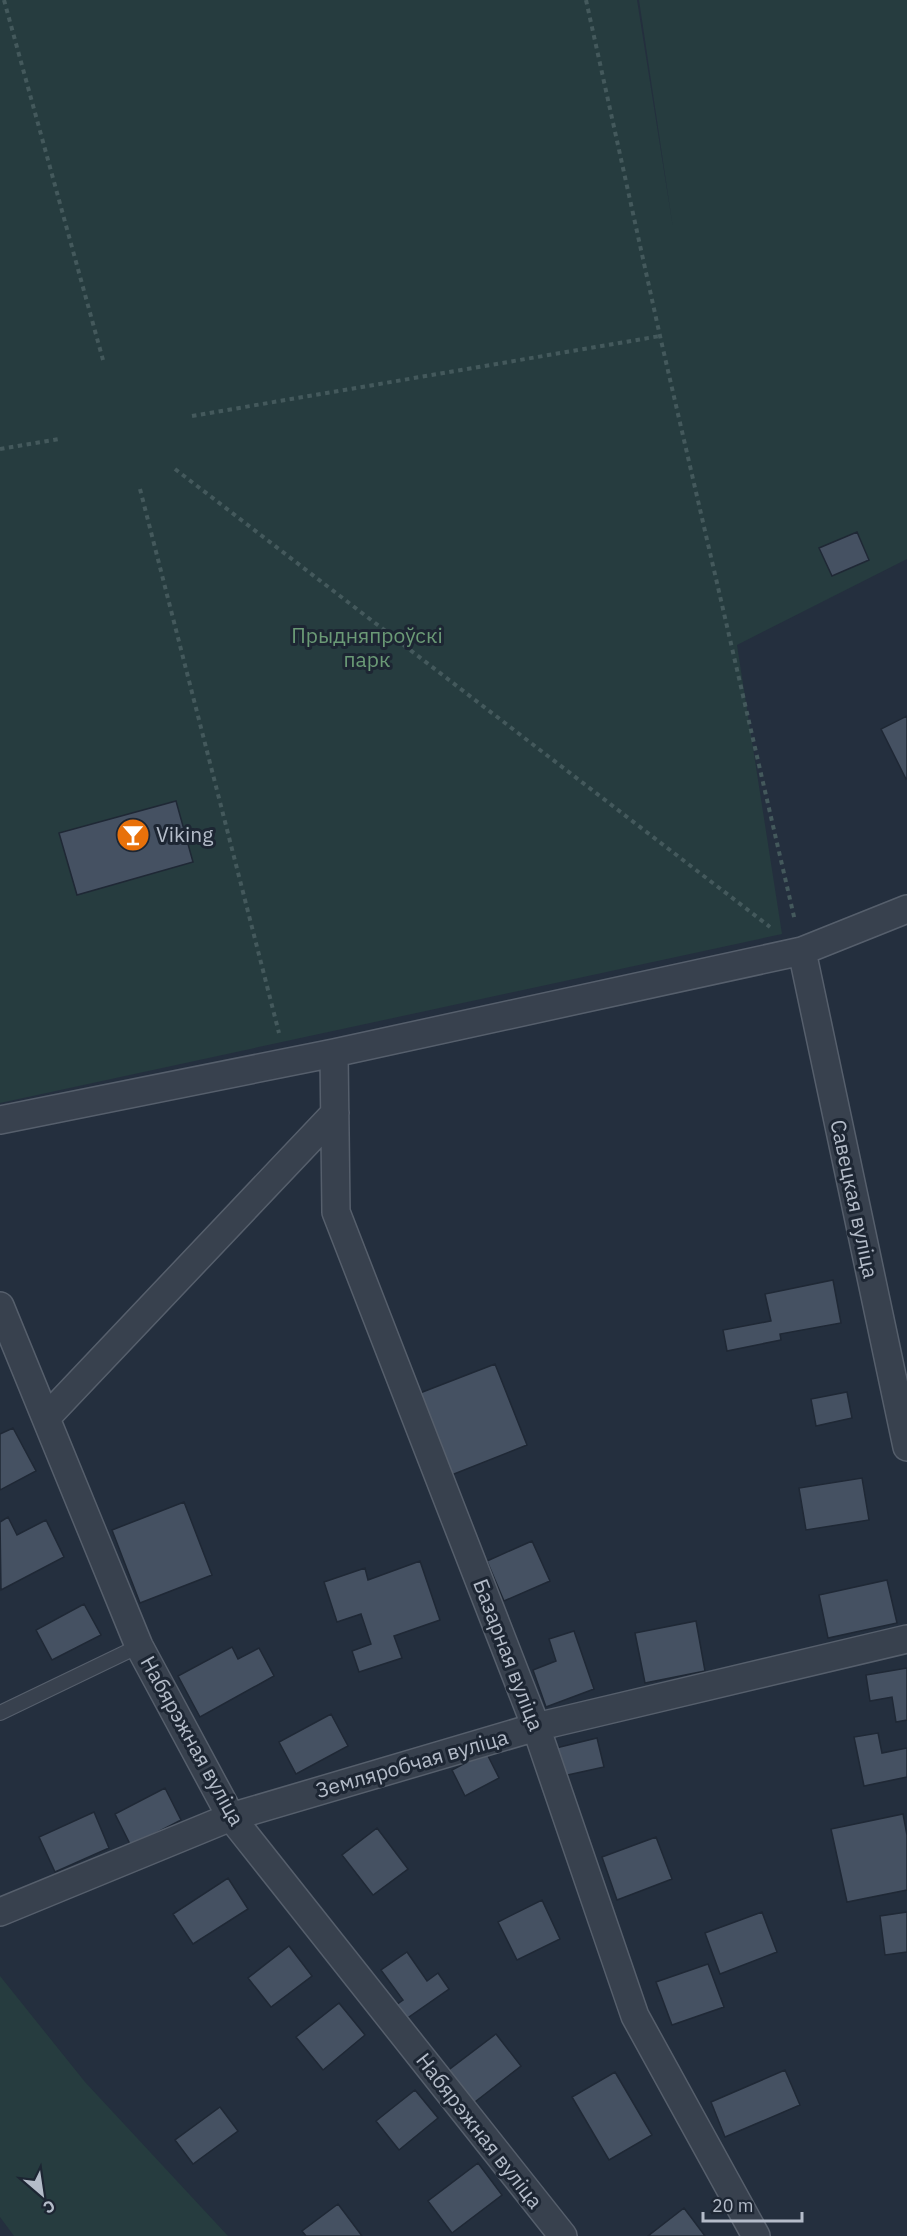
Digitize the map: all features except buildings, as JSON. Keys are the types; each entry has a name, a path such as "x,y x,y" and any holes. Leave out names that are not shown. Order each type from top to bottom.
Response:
{"street":[{"path":"0,1120 334,1053 802,951 907,909"},
{"name":"Савецкая вуліца","path":"802,951 907,1447"},
{"name":"Базарная вуліца","path":"334,1053 336,1212 536,1727 635,2016 756,2236"},
{"path":"46,1418 335,1113"},
{"name":"Набярэжная вуліца","path":"0,1306 139,1646 231,1817 563,2236"},
{"name":"Земляробчая вуліца","path":"0,1912 231,1817 536,1727 907,1639"}],"lane":[{"path":"0,1713 139,1646"}],"path":[{"path":"4,0 103,360"},
{"path":"586,0 660,336 802,951"},
{"path":"192,416 660,336"},
{"path":"0,449 59,440"},
{"path":"175,469 802,951"},
{"path":"140,489 279,1034"}],"green space":[{"name":"Прыдняпроўскі парк","path":"0,0 637,0 673,228 639,0 907,0 907,559 737,645 782,934 0,1103"},
{"path":"0,1976 85,2082 228,2236 14,2236 0,2217"}],"place":[{"name":"Viking","path":"133,835"}]}
